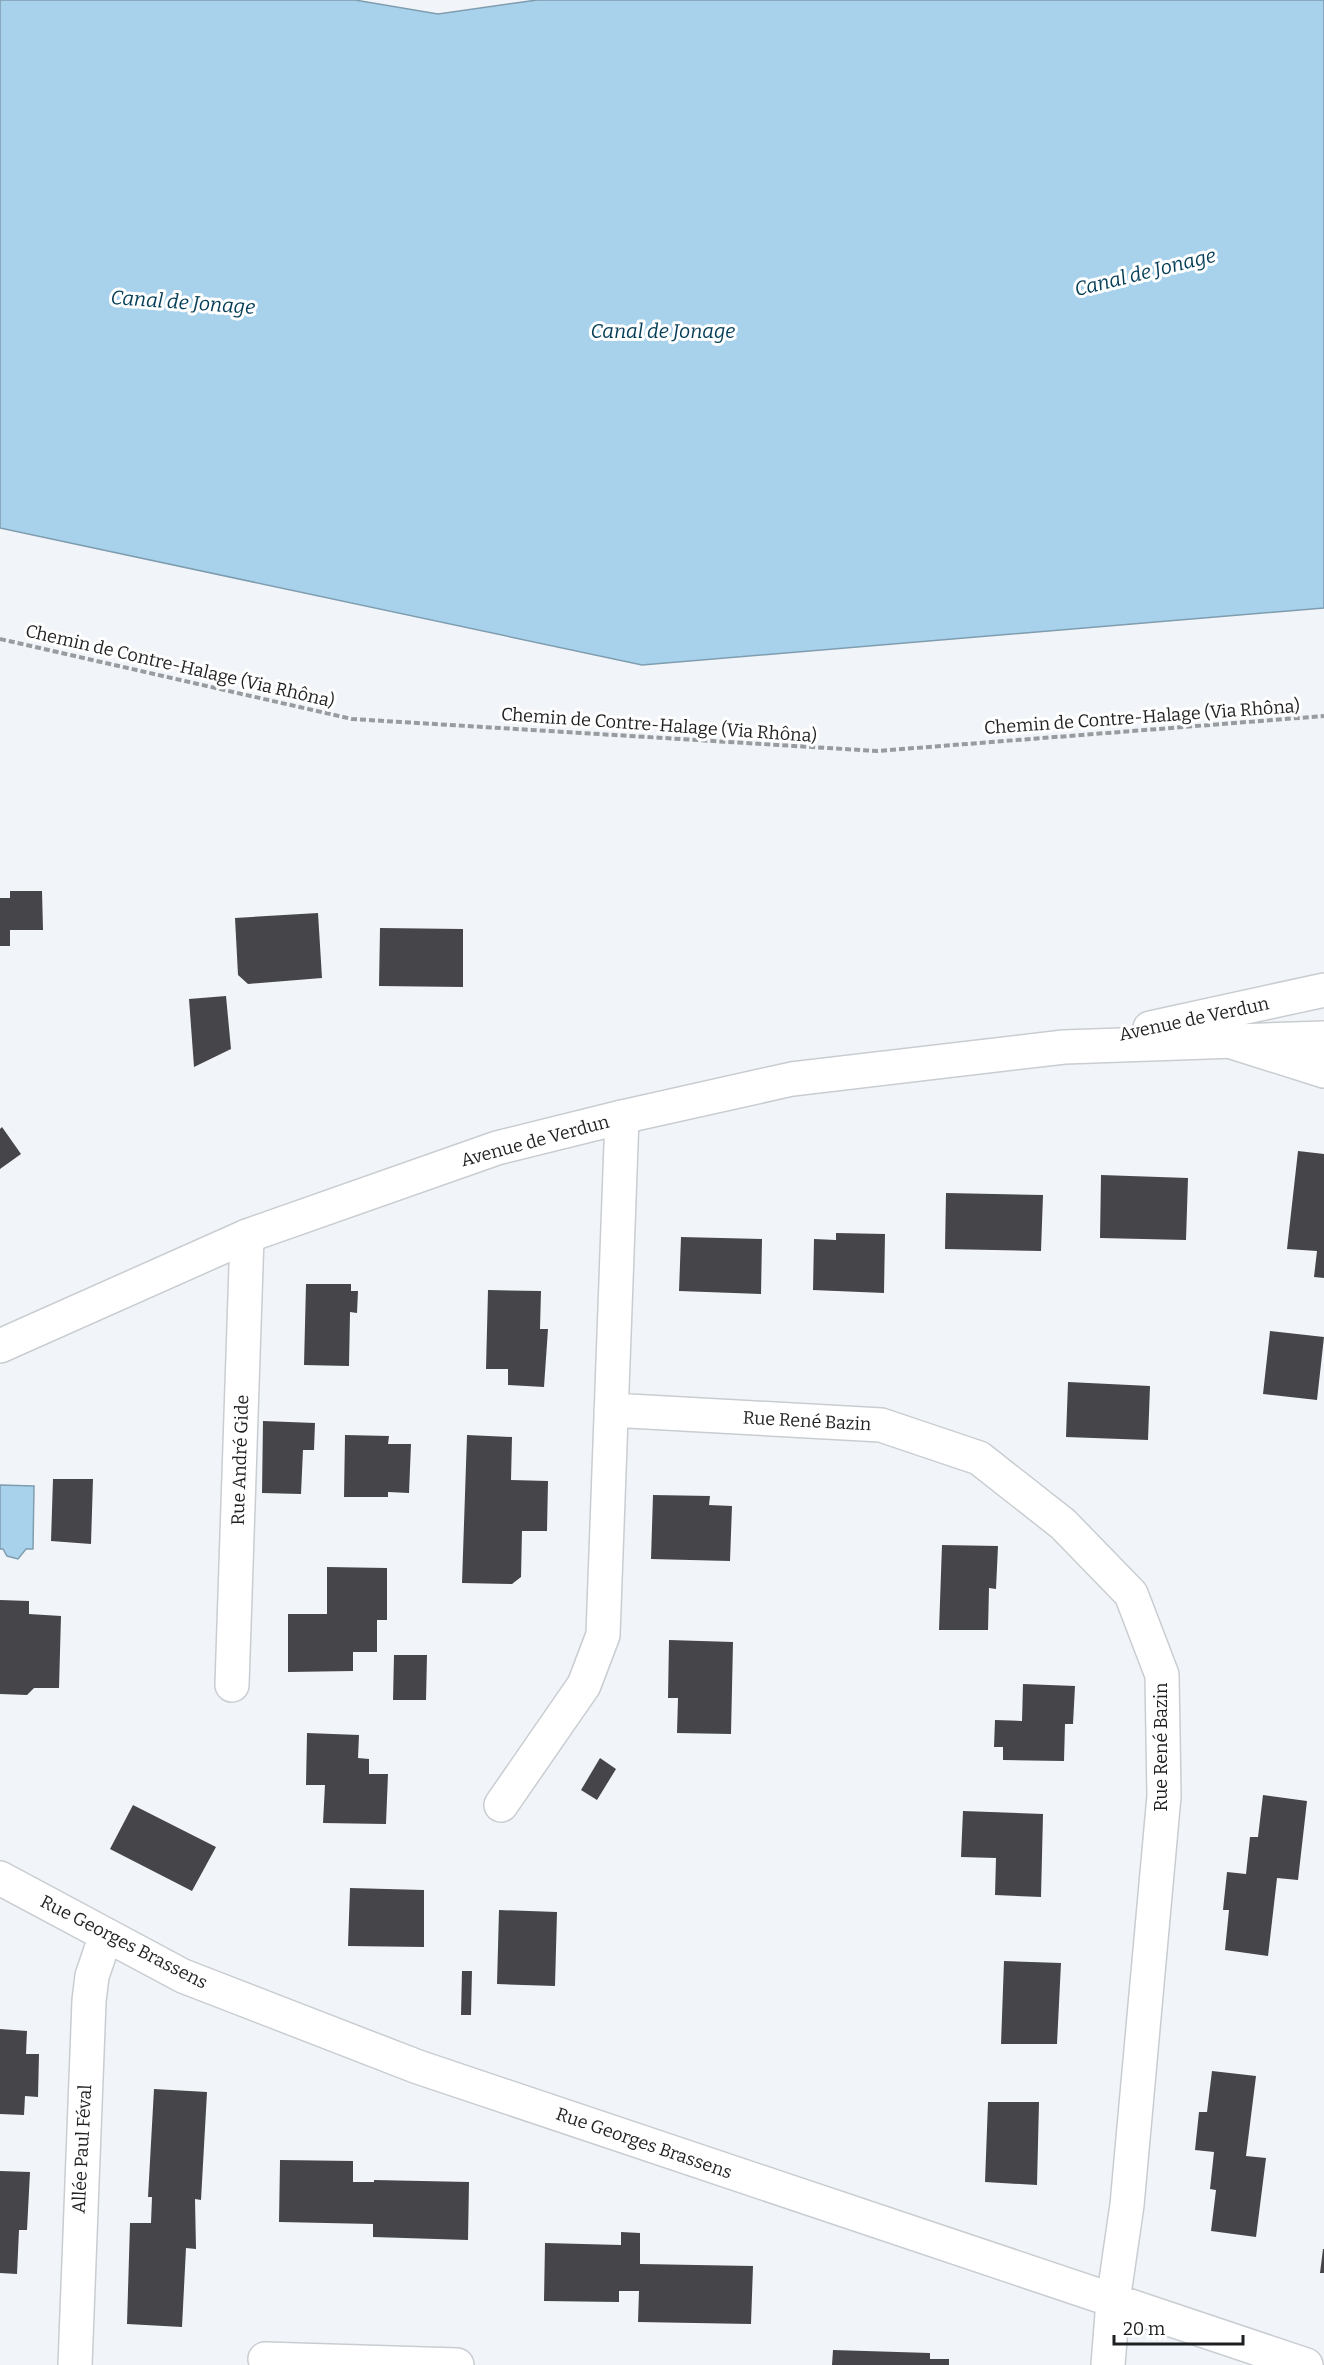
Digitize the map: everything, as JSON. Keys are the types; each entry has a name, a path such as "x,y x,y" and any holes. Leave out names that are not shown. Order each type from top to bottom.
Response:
{"street":[{"name":"Avenue de Verdun","path":"1064,1047 1324,990"},
{"name":"Avenue de Verdun","path":"0,1346 247,1236 497,1148 622,1118 792,1079 1064,1047 1324,1038"},
{"path":"1227,1041 1324,1071"},
{"path":"501,1805 584,1685 603,1635 622,1118"},
{"name":"Rue André Gide","path":"232,1685 247,1236"},
{"name":"Rue René Bazin","path":"611,1410 881,1425 979,1458 1062,1524 1131,1594 1162,1675 1164,1796 1127,2205 1113,2301 1108,2365"},
{"name":"Rue Georges Brassens","path":"0,1878 183,1976 418,2067 1305,2365"},
{"name":"Allée Paul Féval","path":"75,2365 89,2001 92,1976 106,1935"},
{"path":"265,2359 457,2365"}],"path":[{"name":"Chemin de Contre-Halage (Via Rhôna)","path":"0,639 352,719 877,752 1324,717"}],"water":[{"name":"Canal de Jonage","path":"0,0 355,0 438,14 537,0 1324,0 1324,608 642,665 0,528"},
{"path":"0,1485 34,1486 33,1549 26,1549 18,1559 7,1556 3,1549 0,1549"}],"building":[{"path":"10,891 42,891 43,930 10,930 10,946 0,946 0,898 10,898"},
{"path":"318,913 322,978 248,984 238,975 235,918"},
{"path":"380,928 463,929 463,987 379,986"},
{"path":"226,996 231,1049 194,1067 189,999"},
{"path":"2,1127 21,1154 0,1169 0,1129"},
{"path":"1298,1151 1324,1154 1324,1278 1314,1277 1317,1251 1287,1249"},
{"path":"1101,1175 1188,1178 1186,1240 1100,1238"},
{"path":"946,1193 1043,1195 1041,1251 945,1249"},
{"path":"836,1233 885,1234 884,1293 813,1290 814,1239 836,1240"},
{"path":"681,1237 762,1239 761,1294 679,1291"},
{"path":"306,1284 351,1284 351,1291 358,1291 357,1313 350,1312 349,1366 304,1365"},
{"path":"488,1290 541,1291 540,1329 548,1329 544,1387 508,1385 508,1369 486,1369"},
{"path":"1270,1331 1324,1337 1317,1400 1263,1394"},
{"path":"1068,1382 1150,1386 1148,1440 1066,1437"},
{"path":"263,1421 315,1423 314,1450 303,1450 301,1494 262,1493"},
{"path":"345,1435 389,1436 388,1444 411,1444 409,1493 388,1492 388,1497 344,1497"},
{"path":"467,1435 512,1437 511,1480 548,1481 547,1531 522,1531 521,1577 512,1584 462,1583"},
{"path":"53,1479 93,1479 91,1544 51,1541"},
{"path":"653,1495 710,1496 709,1505 732,1506 730,1561 651,1559"},
{"path":"942,1545 998,1546 996,1589 989,1588 988,1630 939,1630"},
{"path":"327,1567 387,1568 387,1620 377,1620 377,1652 353,1652 353,1671 288,1672 288,1614 327,1614"},
{"path":"0,1600 29,1601 29,1614 61,1616 59,1688 34,1688 27,1695 0,1694"},
{"path":"669,1640 733,1642 731,1734 677,1733 678,1698 668,1698"},
{"path":"394,1655 427,1655 426,1700 393,1700"},
{"path":"1023,1684 1075,1686 1073,1724 1065,1724 1064,1761 1003,1760 1003,1747 994,1747 995,1720 1022,1721"},
{"path":"307,1733 359,1735 358,1758 369,1759 369,1774 388,1774 386,1824 323,1823 325,1785 306,1785"},
{"path":"600,1758 616,1769 597,1800 581,1790"},
{"path":"1263,1795 1307,1801 1298,1880 1277,1878 1268,1956 1225,1950 1229,1910 1223,1910 1227,1872 1246,1874 1250,1837 1258,1837"},
{"path":"133,1805 216,1847 192,1891 110,1849"},
{"path":"963,1811 1043,1814 1041,1897 995,1895 996,1858 961,1857"},
{"path":"350,1888 424,1890 424,1947 348,1946"},
{"path":"499,1910 557,1912 555,1986 497,1984"},
{"path":"1004,1961 1061,1963 1057,2044 1001,2044"},
{"path":"462,1971 472,1971 471,2015 461,2015"},
{"path":"0,2029 27,2031 26,2054 39,2054 38,2097 25,2096 24,2115 0,2114"},
{"path":"1212,2071 1256,2076 1246,2156 1266,2158 1256,2237 1211,2231 1216,2190 1210,2189 1214,2152 1195,2150 1199,2112 1207,2112"},
{"path":"154,2089 207,2092 201,2200 195,2199 196,2249 186,2248 182,2327 127,2324 130,2223 151,2223 152,2197 148,2197"},
{"path":"988,2102 1039,2102 1037,2185 985,2182"},
{"path":"280,2160 353,2161 353,2182 374,2182 374,2180 469,2182 468,2240 373,2237 373,2224 279,2222"},
{"path":"0,2171 30,2172 27,2230 19,2230 17,2274 0,2273"},
{"path":"621,2232 640,2233 640,2264 753,2266 751,2324 638,2322 639,2291 619,2291 619,2302 544,2301 545,2243 621,2245"},
{"path":"1323,2249 1324,2273 1320,2273"},
{"path":"833,2350 930,2353 930,2359 949,2359 949,2365 832,2365"}]}
